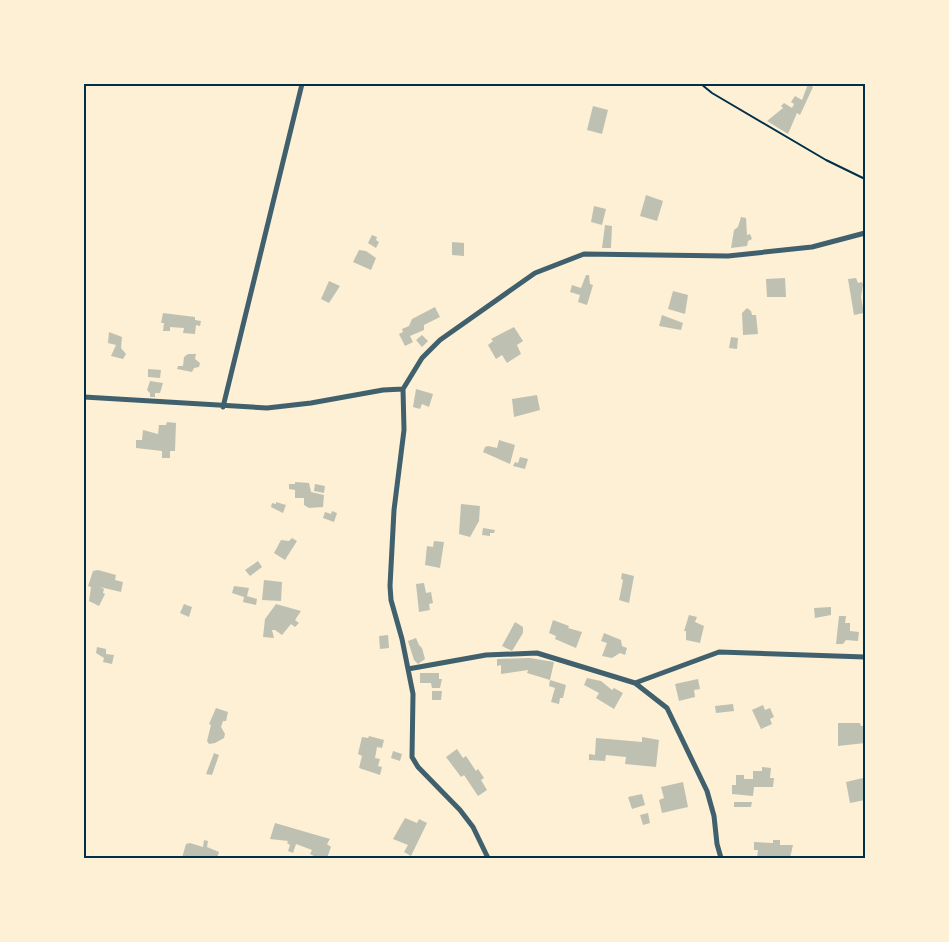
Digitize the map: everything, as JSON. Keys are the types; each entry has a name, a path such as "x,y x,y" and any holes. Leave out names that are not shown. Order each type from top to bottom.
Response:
{"street":[{"path":"224,407 302,84"},
{"path":"488,858 469,821 418,767 412,757 413,694 391,600 390,586 394,510 404,430 403,389 422,358 440,340 535,273 584,254 728,256 812,247 865,232"},
{"path":"84,397 224,407 267,408 311,403 383,390 403,389"},
{"path":"635,683 719,652 865,658"},
{"path":"408,668 486,655 537,653 635,683 667,708 707,791 714,816 721,858"}],"path":[{"path":"701,84 712,93 777,132 865,179"}],"building":[{"path":"808,84 813,87 800,115 797,113 788,134 767,121 783,108 781,106 784,103 792,108 794,104 791,102 795,96 802,100"},
{"path":"593,106 608,110 602,134 587,130"},
{"path":"646,195 663,201 657,221 640,216"},
{"path":"594,206 606,209 602,225 591,222"},
{"path":"741,217 746,218 747,235 750,234 752,239 748,241 747,246 731,248 734,230 738,227"},
{"path":"605,225 612,226 611,248 602,248"},
{"path":"372,235 377,237 376,240 379,242 376,248 368,243"},
{"path":"452,242 464,243 464,256 452,255"},
{"path":"359,250 366,251 376,258 371,270 353,262"},
{"path":"586,275 589,275 590,284 593,285 587,305 578,302 580,295 570,292 572,285 581,288"},
{"path":"785,278 786,297 767,297 766,279"},
{"path":"856,278 858,283 862,282 863,285 861,297 864,313 854,315 848,279"},
{"path":"329,281 340,286 329,303 321,299"},
{"path":"673,291 688,295 685,314 668,309"},
{"path":"435,307 440,317 424,325 424,330 410,336 413,342 405,346 399,334 403,332 402,329 409,326 412,319"},
{"path":"747,308 751,311 752,315 756,315 758,334 743,335 742,313"},
{"path":"163,313 195,317 195,320 201,321 200,326 196,325 195,334 183,333 184,328 170,327 170,331 163,331 164,323 161,323"},
{"path":"662,315 683,323 681,330 659,326"},
{"path":"514,327 523,341 517,345 521,354 507,363 502,355 496,359 488,345 493,341 491,339"},
{"path":"109,332 122,337 121,348 126,354 123,359 111,356 116,345 108,343"},
{"path":"422,335 428,341 422,347 416,340"},
{"path":"731,337 738,338 737,349 729,348"},
{"path":"188,354 196,354 195,359 200,363 199,367 194,368 192,372 177,369 178,366 183,366 184,357"},
{"path":"148,369 161,370 160,378 148,377"},
{"path":"150,381 163,383 160,393 155,393 155,397 150,397 150,393 147,390"},
{"path":"416,389 433,394 429,407 422,404 420,409 413,407"},
{"path":"537,395 540,410 514,417 512,399"},
{"path":"167,422 176,423 175,451 170,451 170,458 162,458 162,451 136,448 136,440 142,440 143,430 158,434 159,425 166,425"},
{"path":"499,440 515,445 510,464 483,452 485,447 488,446 497,448"},
{"path":"520,457 528,459 525,469 513,466 515,462 518,463"},
{"path":"295,482 309,483 311,492 324,495 323,507 309,508 304,505 304,498 295,498 295,490 289,489 289,484 295,484"},
{"path":"315,484 325,486 324,493 314,491"},
{"path":"276,502 286,505 283,513 271,507 272,503 276,504"},
{"path":"461,504 480,506 479,521 470,537 459,534"},
{"path":"332,511 337,513 334,522 323,518 325,512 331,514"},
{"path":"483,528 495,530 494,533 490,533 490,536 482,535"},
{"path":"292,538 297,541 285,560 274,553 281,540 289,541"},
{"path":"434,541 444,542 440,568 425,565 427,546 433,547"},
{"path":"258,561 262,567 250,576 245,570"},
{"path":"98,570 116,575 115,580 123,582 121,592 100,587 104,589 103,593 105,594 99,606 89,601 91,587 88,586 93,571"},
{"path":"622,573 634,576 629,603 619,600 623,580 621,579"},
{"path":"264,580 282,582 281,601 262,600"},
{"path":"424,583 426,593 431,592 433,603 429,604 430,610 419,612 416,584"},
{"path":"234,586 249,588 247,596 257,599 256,605 243,602 244,597 232,593"},
{"path":"184,604 192,607 189,617 180,613"},
{"path":"276,604 301,611 295,620 299,623 295,627 291,624 282,635 272,630 274,638 263,637 265,619"},
{"path":"831,607 831,615 815,618 814,608"},
{"path":"689,615 697,617 695,622 704,626 700,643 686,640 686,631 684,631"},
{"path":"839,616 846,616 845,623 850,623 850,631 859,632 858,641 846,640 843,644 836,644"},
{"path":"553,620 569,626 568,628 582,632 576,648 555,639 556,636 549,633"},
{"path":"515,622 523,627 523,633 512,651 502,646"},
{"path":"604,633 621,640 622,646 627,648 625,655 620,653 612,658 602,656 607,643 601,641"},
{"path":"388,635 389,648 380,649 379,636"},
{"path":"416,638 422,648 425,659 418,664 414,660 408,641"},
{"path":"97,647 106,649 106,654 114,655 112,664 103,662 104,658 96,653"},
{"path":"530,658 554,662 550,680 527,673 528,670 501,674 501,665 497,666 497,659"},
{"path":"420,673 439,673 439,679 442,679 440,688 432,688 431,683 420,683"},
{"path":"587,678 601,681 612,690 614,688 623,693 614,709 596,698 599,693 584,685"},
{"path":"698,679 700,689 694,690 695,697 679,701 675,684"},
{"path":"550,680 566,685 563,698 560,698 559,704 551,702 555,688 549,686"},
{"path":"432,691 442,691 441,700 432,700"},
{"path":"733,704 734,711 716,713 715,706"},
{"path":"763,705 765,710 770,708 774,717 770,719 772,724 761,729 752,710"},
{"path":"216,708 228,712 226,721 223,721 221,727 225,734 224,738 209,744 207,741 211,725 209,724"},
{"path":"838,723 860,723 861,726 865,726 865,743 838,746"},
{"path":"369,736 384,740 382,748 377,747 375,758 380,759 378,766 382,767 380,775 359,768 362,756 358,754 362,737 368,738"},
{"path":"642,737 659,740 656,767 625,764 626,757 606,755 605,761 589,760 589,754 595,755 596,738 642,742"},
{"path":"457,749 463,758 466,756 476,771 478,769 484,778 481,780 487,790 478,796 464,775 461,777 446,757"},
{"path":"393,751 402,754 400,761 391,758"},
{"path":"214,753 219,755 212,775 206,774"},
{"path":"762,767 771,768 770,778 774,778 773,787 754,787 753,796 732,794 732,785 736,785 736,775 744,775 744,779 753,779 753,771 762,771"},
{"path":"863,778 865,800 850,803 846,782"},
{"path":"683,782 688,807 662,813 659,800 664,798 661,787"},
{"path":"642,794 645,805 632,809 628,797"},
{"path":"734,802 752,802 751,807 734,807"},
{"path":"648,813 650,823 643,825 640,815"},
{"path":"405,818 417,823 419,819 427,823 411,856 404,852 408,845 393,839"},
{"path":"275,823 330,839 327,844 331,847 327,858 312,858 314,856 310,854 312,850 296,844 293,853 288,851 290,845 287,843 288,841 270,839"},
{"path":"204,840 208,841 207,847 219,852 217,858 182,858 186,844 190,843 203,847"},
{"path":"773,840 780,840 780,845 793,845 790,858 757,858 758,850 754,850 754,842 773,843"}]}
